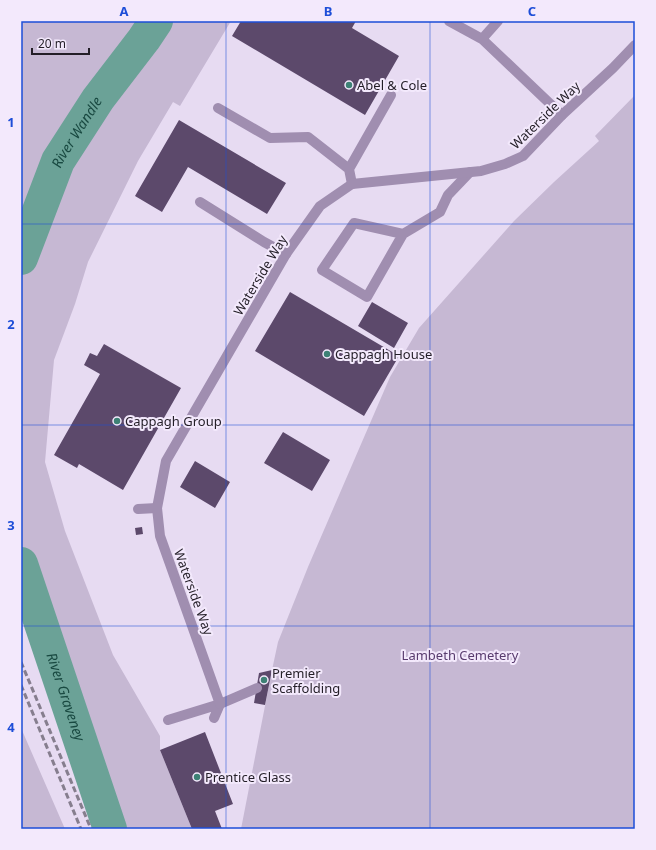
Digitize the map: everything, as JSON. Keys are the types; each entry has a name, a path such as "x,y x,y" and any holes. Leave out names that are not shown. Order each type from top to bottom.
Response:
{"street":[{"path":"449,21 482,39 562,115"},
{"path":"482,39 498,21"},
{"name":"Waterside Way","path":"220,704 160,536 157,508 166,461 286,254 320,206 352,184 481,171 505,164 523,156 562,115 613,68 635,45"},
{"path":"349,169 391,95"},
{"path":"218,108 270,138 308,137 349,169 352,184"},
{"path":"403,234 354,223 322,270 367,297 403,234 440,212 448,195 470,172"},
{"path":"200,202 286,254"},
{"path":"138,509 157,508"},
{"path":"168,720 220,704 257,688"},
{"path":"214,718 220,704"}],"green space":[{"path":"21,21 231,21 180,106 173,102 138,161 88,262 75,304 54,360 45,462 65,531 113,655 160,736 160,750 192,829 114,829 21,601"},
{"name":"Lambeth Cemetery","path":"635,95 635,829 241,829 278,642 308,567 390,377 419,328 514,221 599,141 595,136"},
{"path":"21,728 65,829 21,829"}],"building":[{"name":"Abel & Cole","path":"241,21 356,21 352,28 399,56 365,115 232,36"},
{"path":"179,120 286,183 267,214 188,167 162,212 135,196"},
{"name":"Cappagh House","path":"290,292 399,356 364,416 255,351"},
{"path":"372,302 408,323 394,348 358,326"},
{"name":"Cappagh Group","path":"104,344 181,388 123,490 79,464 77,468 54,455 100,374 84,365 90,353 97,356"},
{"path":"283,432 330,460 312,491 264,463"},
{"path":"195,461 230,482 215,508 180,487"},
{"path":"142,527 143,534 136,535 135,528"},
{"name":"Premier Scaffolding","path":"272,670 265,705 254,703 259,673"},
{"name":"Prentice Glass","path":"205,732 233,804 215,811 222,829 192,829 160,750"}],"waterway":[{"name":"River Wandle","path":"21,258 58,161 98,99 156,21"},
{"name":"River Graveney","path":"21,564 110,829"}],"railway":[{"path":"21,662 91,829"},
{"path":"21,685 81,829"}],"place":[{"name":"Abel & Cole","path":"349,85"},
{"name":"Cappagh House","path":"327,354"},
{"name":"Cappagh Group","path":"117,421"},
{"name":"Premier Scaffolding","path":"264,680"},
{"name":"Prentice Glass","path":"197,777"}]}
